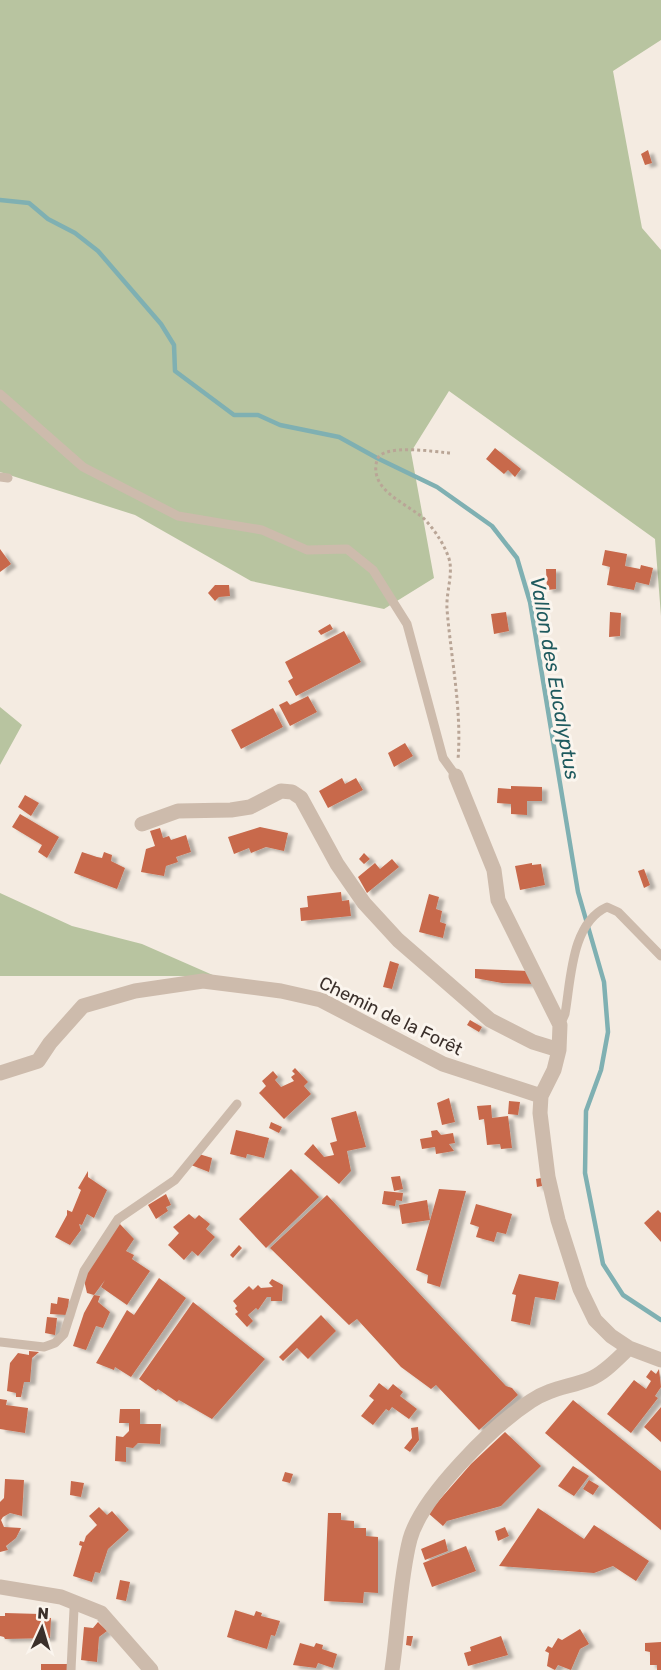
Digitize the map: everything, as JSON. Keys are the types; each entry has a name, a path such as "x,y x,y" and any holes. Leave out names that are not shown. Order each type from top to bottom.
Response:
{"street":[{"path":"456,776 494,870 498,900 560,1025 559,1050 554,1070 541,1096 540,1113 558,1220 580,1289 595,1320 611,1336 629,1347 661,1360"},
{"path":"142,824 178,811 231,810 250,807 281,791 292,792 301,798 337,864 364,903 398,940 490,1020 533,1042 559,1050"},
{"name":"Chemin de la Forêt","path":"0,1073 38,1061 50,1043 83,1006 135,991 203,981 281,991 321,1000 443,1064 541,1096"},
{"path":"392,1670 410,1540 420,1513 479,1445 529,1402 549,1390 592,1378 629,1347"},
{"path":"0,1587 61,1596 101,1613 151,1670"}],"lane":[{"path":"0,394 83,467 178,516 262,530 307,550 347,549 373,570 407,624 443,758 456,776"},
{"path":"560,1025 565,1014 582,931 596,912 607,907 618,912 661,956"},
{"path":"0,1342 44,1347 59,1338 74,1309 84,1271 118,1219 174,1180 237,1104"},
{"path":"71,1670 74,1610 78,1604"}],"path":[{"path":"450,453 403,449 382,453 377,458 376,466 379,483 395,500 420,515 439,538 450,563 447,605 460,728 456,776"}],"green space":[{"path":"0,0 661,0 661,40 613,71 642,228 661,250 661,616 655,539 449,391 411,452 434,578 384,609 251,581 135,515 0,472"},
{"path":"0,707 22,725 0,765"},
{"path":"0,893 72,926 142,944 215,976 0,976"}],"building":[{"path":"648,150 652,163 645,165 641,154"},
{"path":"495,448 521,469 515,477 508,470 504,474 486,459"},
{"path":"0,549 11,564 0,572"},
{"path":"605,550 627,554 625,566 640,569 641,565 653,568 649,585 636,582 634,590 607,585 610,567 602,565"},
{"path":"546,569 556,569 556,589 547,590"},
{"path":"215,585 229,585 230,596 219,597 215,601 208,593"},
{"path":"506,612 509,631 494,634 491,614"},
{"path":"610,612 621,613 620,636 609,637"},
{"path":"330,624 333,629 321,635 318,631"},
{"path":"344,631 361,662 296,696 288,681 293,678 285,662"},
{"path":"308,696 317,712 290,726 279,705 287,701 290,705"},
{"path":"273,708 283,727 241,749 231,730"},
{"path":"405,743 413,756 394,767 388,753"},
{"path":"342,778 345,784 356,778 363,790 328,808 319,791"},
{"path":"511,786 542,787 542,801 527,801 527,815 511,814 511,804 497,803 498,788 511,789"},
{"path":"25,795 39,803 31,816 18,807"},
{"path":"20,814 59,837 47,858 38,852 42,845 12,827"},
{"path":"260,827 288,833 284,851 266,847 251,853 249,848 234,854 228,837"},
{"path":"160,828 163,838 169,836 171,840 186,835 191,852 176,857 178,862 166,866 164,876 141,872 146,849 155,846 150,831"},
{"path":"82,852 102,858 104,852 112,855 111,861 125,868 117,889 74,873"},
{"path":"364,853 370,859 364,864 359,859"},
{"path":"392,859 399,867 367,893 358,877 375,863 380,869"},
{"path":"532,863 532,865 541,864 545,885 520,890 515,866"},
{"path":"644,869 650,885 644,888 638,871"},
{"path":"341,892 342,901 349,900 351,916 301,921 300,908 308,907 307,896"},
{"path":"429,894 439,897 436,909 442,911 440,922 446,924 443,938 419,932"},
{"path":"390,961 399,964 392,989 383,987"},
{"path":"475,969 530,971 536,984 502,983 475,978"},
{"path":"470,1020 482,1027 479,1032 467,1025"},
{"path":"295,1068 308,1082 304,1086 311,1094 284,1119 259,1093 266,1086 262,1081 273,1071 278,1077 275,1080 281,1087 294,1081 291,1077 295,1074 292,1071"},
{"path":"449,1098 455,1122 442,1125 437,1103"},
{"path":"509,1101 520,1102 518,1115 508,1114"},
{"path":"491,1105 492,1118 508,1116 512,1148 501,1149 500,1144 487,1145 484,1119 479,1120 477,1106"},
{"path":"356,1111 366,1147 347,1151 351,1171 339,1184 304,1154 313,1144 324,1157 334,1155 330,1143 337,1141 331,1118"},
{"path":"271,1122 282,1127 279,1133 269,1128"},
{"path":"236,1130 269,1138 264,1158 247,1154 246,1158 230,1154"},
{"path":"437,1130 441,1135 453,1133 455,1143 449,1144 454,1151 436,1154 435,1147 422,1149 420,1139 432,1137 431,1131"},
{"path":"199,1154 212,1158 209,1172 191,1165"},
{"path":"291,1169 319,1197 266,1248 239,1219"},
{"path":"88,1171 88,1177 107,1190 94,1218 87,1214 82,1225 79,1224 81,1230 70,1245 55,1237 67,1215 67,1210 72,1212 81,1190 78,1188"},
{"path":"400,1176 403,1189 394,1191 391,1177"},
{"path":"541,1178 542,1186 537,1187 536,1179"},
{"path":"439,1189 466,1191 440,1287 427,1283 428,1275 416,1270"},
{"path":"384,1191 403,1193 402,1201 396,1200 395,1206 382,1204"},
{"path":"166,1194 171,1205 166,1207 168,1211 156,1219 148,1205"},
{"path":"327,1195 506,1386 512,1388 518,1395 479,1430 436,1385 431,1389 401,1367 357,1319 349,1325 270,1248"},
{"path":"427,1200 430,1220 402,1224 399,1205"},
{"path":"476,1204 512,1214 506,1234 497,1232 494,1242 476,1237 479,1227 470,1224"},
{"path":"658,1210 661,1213 661,1242 644,1223"},
{"path":"189,1214 195,1219 199,1215 210,1224 206,1229 215,1237 198,1256 192,1251 184,1260 168,1245 179,1233 173,1227"},
{"path":"119,1223 134,1239 126,1251 134,1255 132,1259 150,1271 127,1305 101,1287 105,1280 94,1295 87,1293 83,1276"},
{"path":"239,1245 242,1248 233,1258 230,1255"},
{"path":"519,1274 559,1282 555,1300 535,1297 530,1325 511,1321 516,1295 512,1294"},
{"path":"159,1278 186,1298 131,1377 115,1367 114,1370 96,1363 127,1310 134,1315"},
{"path":"272,1279 283,1285 282,1301 271,1301 271,1297 267,1297 258,1310 256,1308 248,1315 253,1321 247,1327 235,1314 238,1312 233,1301 249,1286 253,1290 258,1285 261,1288 273,1287 269,1283"},
{"path":"94,1295 100,1296 98,1302 110,1312 103,1328 96,1326 86,1350 73,1346 84,1313"},
{"path":"58,1297 69,1299 67,1315 50,1314 51,1303 57,1304"},
{"path":"193,1302 265,1359 212,1419 179,1400 177,1402 158,1389 156,1391 139,1379"},
{"path":"321,1315 336,1331 308,1359 297,1348 283,1361 279,1357"},
{"path":"47,1317 57,1318 55,1335 45,1333"},
{"path":"29,1351 39,1352 32,1358 30,1382 24,1382 21,1397 16,1397 16,1393 7,1391 10,1363 18,1353 29,1355"},
{"path":"659,1369 661,1387 655,1396 658,1398 631,1433 607,1414 634,1380 646,1389 651,1381 646,1377 651,1370 656,1374"},
{"path":"379,1383 388,1390 393,1384 403,1392 400,1396 417,1409 409,1419 392,1407 389,1411 386,1409 373,1425 361,1416 374,1400 369,1396"},
{"path":"0,1399 7,1400 6,1405 28,1408 25,1433 0,1429"},
{"path":"573,1400 661,1471 661,1530 545,1433"},
{"path":"661,1407 661,1442 644,1427"},
{"path":"120,1409 140,1409 140,1424 161,1424 160,1444 138,1443 133,1448 126,1447 126,1462 115,1461 116,1436 123,1437 129,1431 129,1423 119,1423"},
{"path":"418,1427 419,1440 410,1452 404,1448 412,1438 411,1428"},
{"path":"505,1432 541,1466 501,1506 447,1521 443,1526 428,1513 471,1464"},
{"path":"573,1466 589,1476 574,1496 558,1486"},
{"path":"285,1472 293,1474 290,1483 282,1481"},
{"path":"5,1479 24,1480 22,1516 10,1513 1,1520 4,1527 21,1528 16,1538 6,1546 8,1550 0,1552 0,1502 4,1498"},
{"path":"589,1480 599,1486 593,1495 583,1489"},
{"path":"71,1481 84,1483 81,1497 70,1495"},
{"path":"99,1507 107,1515 112,1511 129,1530 108,1549 100,1573 95,1572 92,1582 73,1576 82,1546 79,1545 80,1541 84,1542 86,1536 97,1525 89,1516"},
{"path":"538,1508 584,1539 594,1525 649,1561 636,1581 613,1566 594,1573 499,1566"},
{"path":"328,1513 341,1513 341,1520 354,1521 354,1528 366,1528 366,1536 378,1537 378,1593 364,1592 363,1603 324,1601"},
{"path":"505,1527 509,1536 498,1541 495,1531"},
{"path":"445,1539 448,1551 425,1560 421,1549"},
{"path":"466,1546 476,1571 432,1587 423,1563"},
{"path":"120,1580 130,1582 126,1601 116,1599"},
{"path":"235,1610 254,1616 256,1611 262,1613 261,1616 280,1621 275,1636 271,1635 267,1649 227,1637"},
{"path":"5,1613 40,1614 40,1617 51,1618 50,1638 5,1639 0,1636 0,1616 5,1616"},
{"path":"98,1622 107,1631 99,1637 97,1662 81,1660 84,1627 93,1628"},
{"path":"580,1629 589,1644 580,1649 571,1670 558,1665 555,1670 547,1666 549,1653 545,1651 548,1646 552,1648 558,1638 562,1640"},
{"path":"407,1636 413,1636 411,1646 406,1645"},
{"path":"501,1636 508,1655 468,1666 464,1653 471,1651 470,1647"},
{"path":"661,1642 661,1670 657,1670 657,1665 650,1665 650,1652 645,1651 645,1643"},
{"path":"300,1643 314,1647 316,1643 323,1645 322,1649 337,1654 333,1668 318,1663 316,1668 293,1665"},
{"path":"41,1664 68,1664 68,1670 41,1670"}],"waterway":[{"name":"Vallon des Eucalyptus","path":"0,200 29,203 48,219 75,233 98,251 161,324 174,345 175,371 234,415 258,415 280,425 339,437 437,487 492,526 517,558 530,602 578,892 604,982 608,1032 601,1070 586,1111 585,1173 603,1264 623,1295 661,1320"}]}
